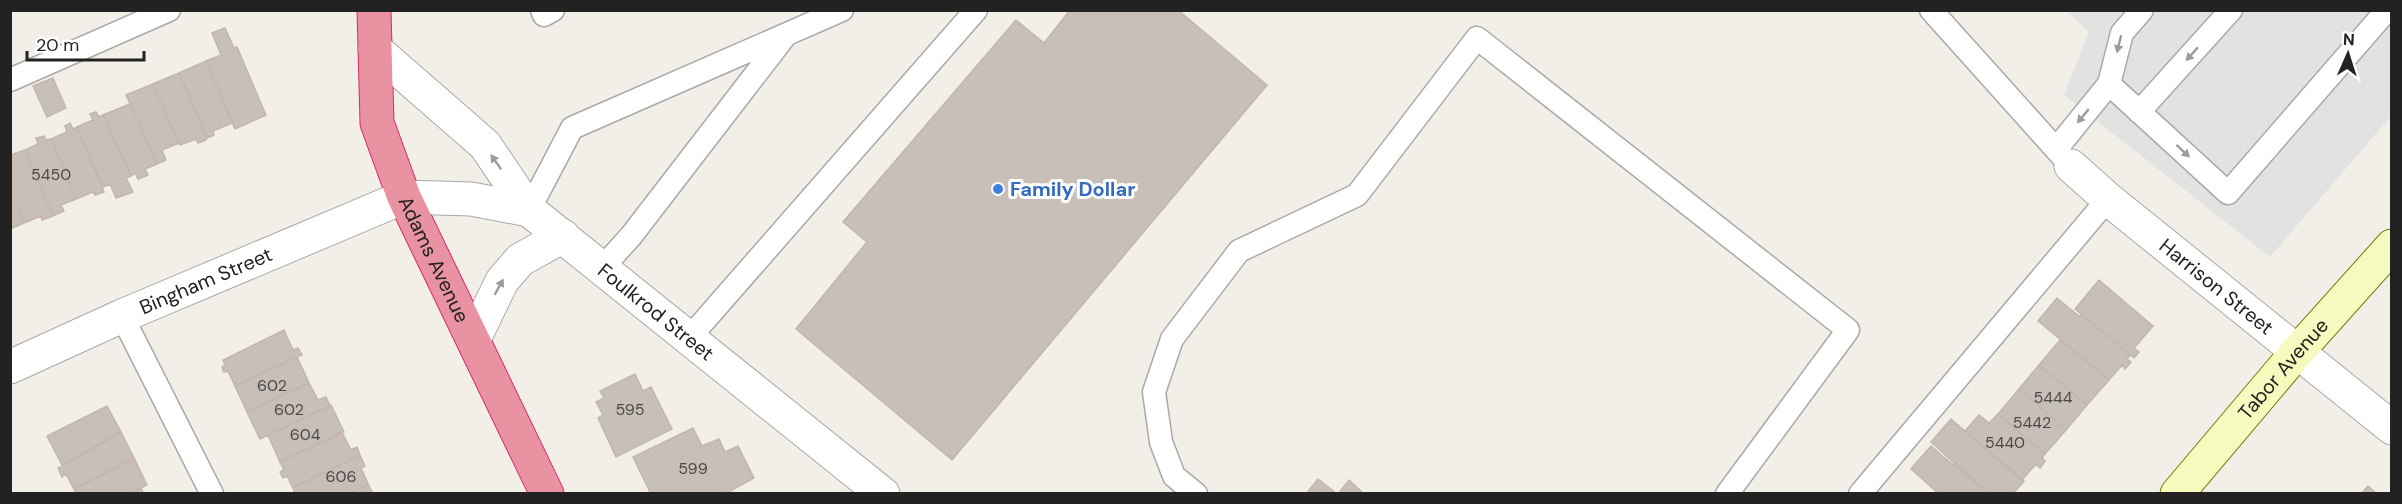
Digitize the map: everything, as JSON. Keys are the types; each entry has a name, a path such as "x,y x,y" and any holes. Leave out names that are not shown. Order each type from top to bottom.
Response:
{"highway":[{"name":"Adams Avenue","path":"374,10 377,123 404,197 547,494"}],"street":[{"path":"375,48 485,145 529,210"},
{"name":"Harrison Street","path":"2064,157 2108,199 2391,428"},
{"name":"Foulkrod Street","path":"404,197 471,199 529,210 690,338 866,488"},
{"name":"Bingham Street","path":"10,367 122,315 404,197"},
{"path":"474,339 501,281 520,260 563,236"},
{"name":"Tabor Avenue","path":"2177,494 2297,352 2388,256"}],"lane":[{"path":"10,80 169,10"},
{"path":"542,10 544,15 553,10"},
{"path":"529,210 572,128 842,10"},
{"path":"690,338 976,10"},
{"path":"1931,10 2064,157 2109,84 2122,33 2142,10"},
{"path":"2139,112 2231,10"},
{"path":"2109,84 2228,193 2387,10"},
{"path":"602,268 631,236 787,34"},
{"path":"1196,494 1174,476 1161,442 1154,392 1172,339 1239,251 1357,195 1477,38 1848,330 1727,494"},
{"path":"1860,494 2108,199"},
{"path":"122,315 212,494"}],"shaded area":[{"path":"2067,11 2391,11 2391,116 2270,257 2064,95 2089,32"}],"building":[{"path":"1070,10 1178,10 1267,85 952,460 796,329 867,242 843,222 1016,20 1044,43"},
{"path":"225,28 234,48 237,47 266,115 235,129 206,61 221,55 212,33"},
{"path":"206,61 232,123 213,131 214,135 207,138 179,73"},
{"path":"179,73 206,134 206,140 198,143 196,139 180,145 153,84"},
{"path":"53,78 66,108 47,117 33,86"},
{"path":"153,84 179,143 162,150 166,160 157,164 126,95"},
{"path":"130,104 157,164 145,169 148,175 138,179 135,173 131,176 103,115"},
{"path":"96,112 99,117 103,115 131,176 126,178 133,192 116,198 110,184 103,187 77,127 93,120 90,114"},
{"path":"70,123 73,129 77,127 104,192 95,195 93,192 76,199 51,139 67,132 65,126"},
{"path":"44,136 46,140 51,139 76,199 61,205 64,211 53,216 25,150 38,144 36,138"},
{"path":"25,150 53,216 42,220 41,216 24,223 10,191 10,155"},
{"path":"10,191 24,223 10,229"},
{"path":"2099,280 2153,326 2134,348 2139,352 2134,358 2075,309"},
{"path":"2057,298 2080,317 2081,314 2130,355 2127,359 2131,362 2125,369 2122,365 2109,380 2038,321"},
{"path":"284,330 293,350 298,348 302,355 235,386 228,371 224,372 223,360"},
{"path":"2060,340 2109,380 2087,405 2039,365"},
{"path":"297,357 309,383 247,412 235,386"},
{"path":"2039,365 2087,405 2066,430 2019,389"},
{"path":"635,374 643,391 651,387 672,429 616,457 598,418 603,415 596,402 604,398 600,391"},
{"path":"309,383 318,400 326,397 330,406 260,439 247,412"},
{"path":"2019,389 2066,430 2045,454 1998,414"},
{"path":"331,405 344,432 280,462 268,435"},
{"path":"107,406 121,432 62,465 47,436"},
{"path":"1998,414 2045,454 2042,458 2045,461 2040,468 2036,464 2022,480 1965,431 1979,415 1989,423"},
{"path":"1951,419 2024,481 2013,494 1988,494 1931,442"},
{"path":"693,428 702,446 719,439 725,452 738,446 754,478 725,494 651,494 633,457"},
{"path":"121,432 134,458 74,489 66,474 62,477 58,468"},
{"path":"342,432 351,450 357,447 360,455 293,488 287,476 283,478 280,472 284,470 280,462"},
{"path":"1931,446 1953,465 1955,463 1988,494 1939,494 1911,469"},
{"path":"360,455 365,466 361,468 368,484 349,494 295,494 293,488"},
{"path":"134,458 147,485 129,494 76,494 74,489"},
{"path":"1318,479 1337,494 1306,494"},
{"path":"1349,480 1364,494 1338,494"},
{"path":"368,484 373,494 349,494"},
{"path":"2368,486 2377,494 2361,494"},
{"path":"141,488 144,494 129,494"}],"place":[{"name":"Family Dollar","path":"998,189"}]}
